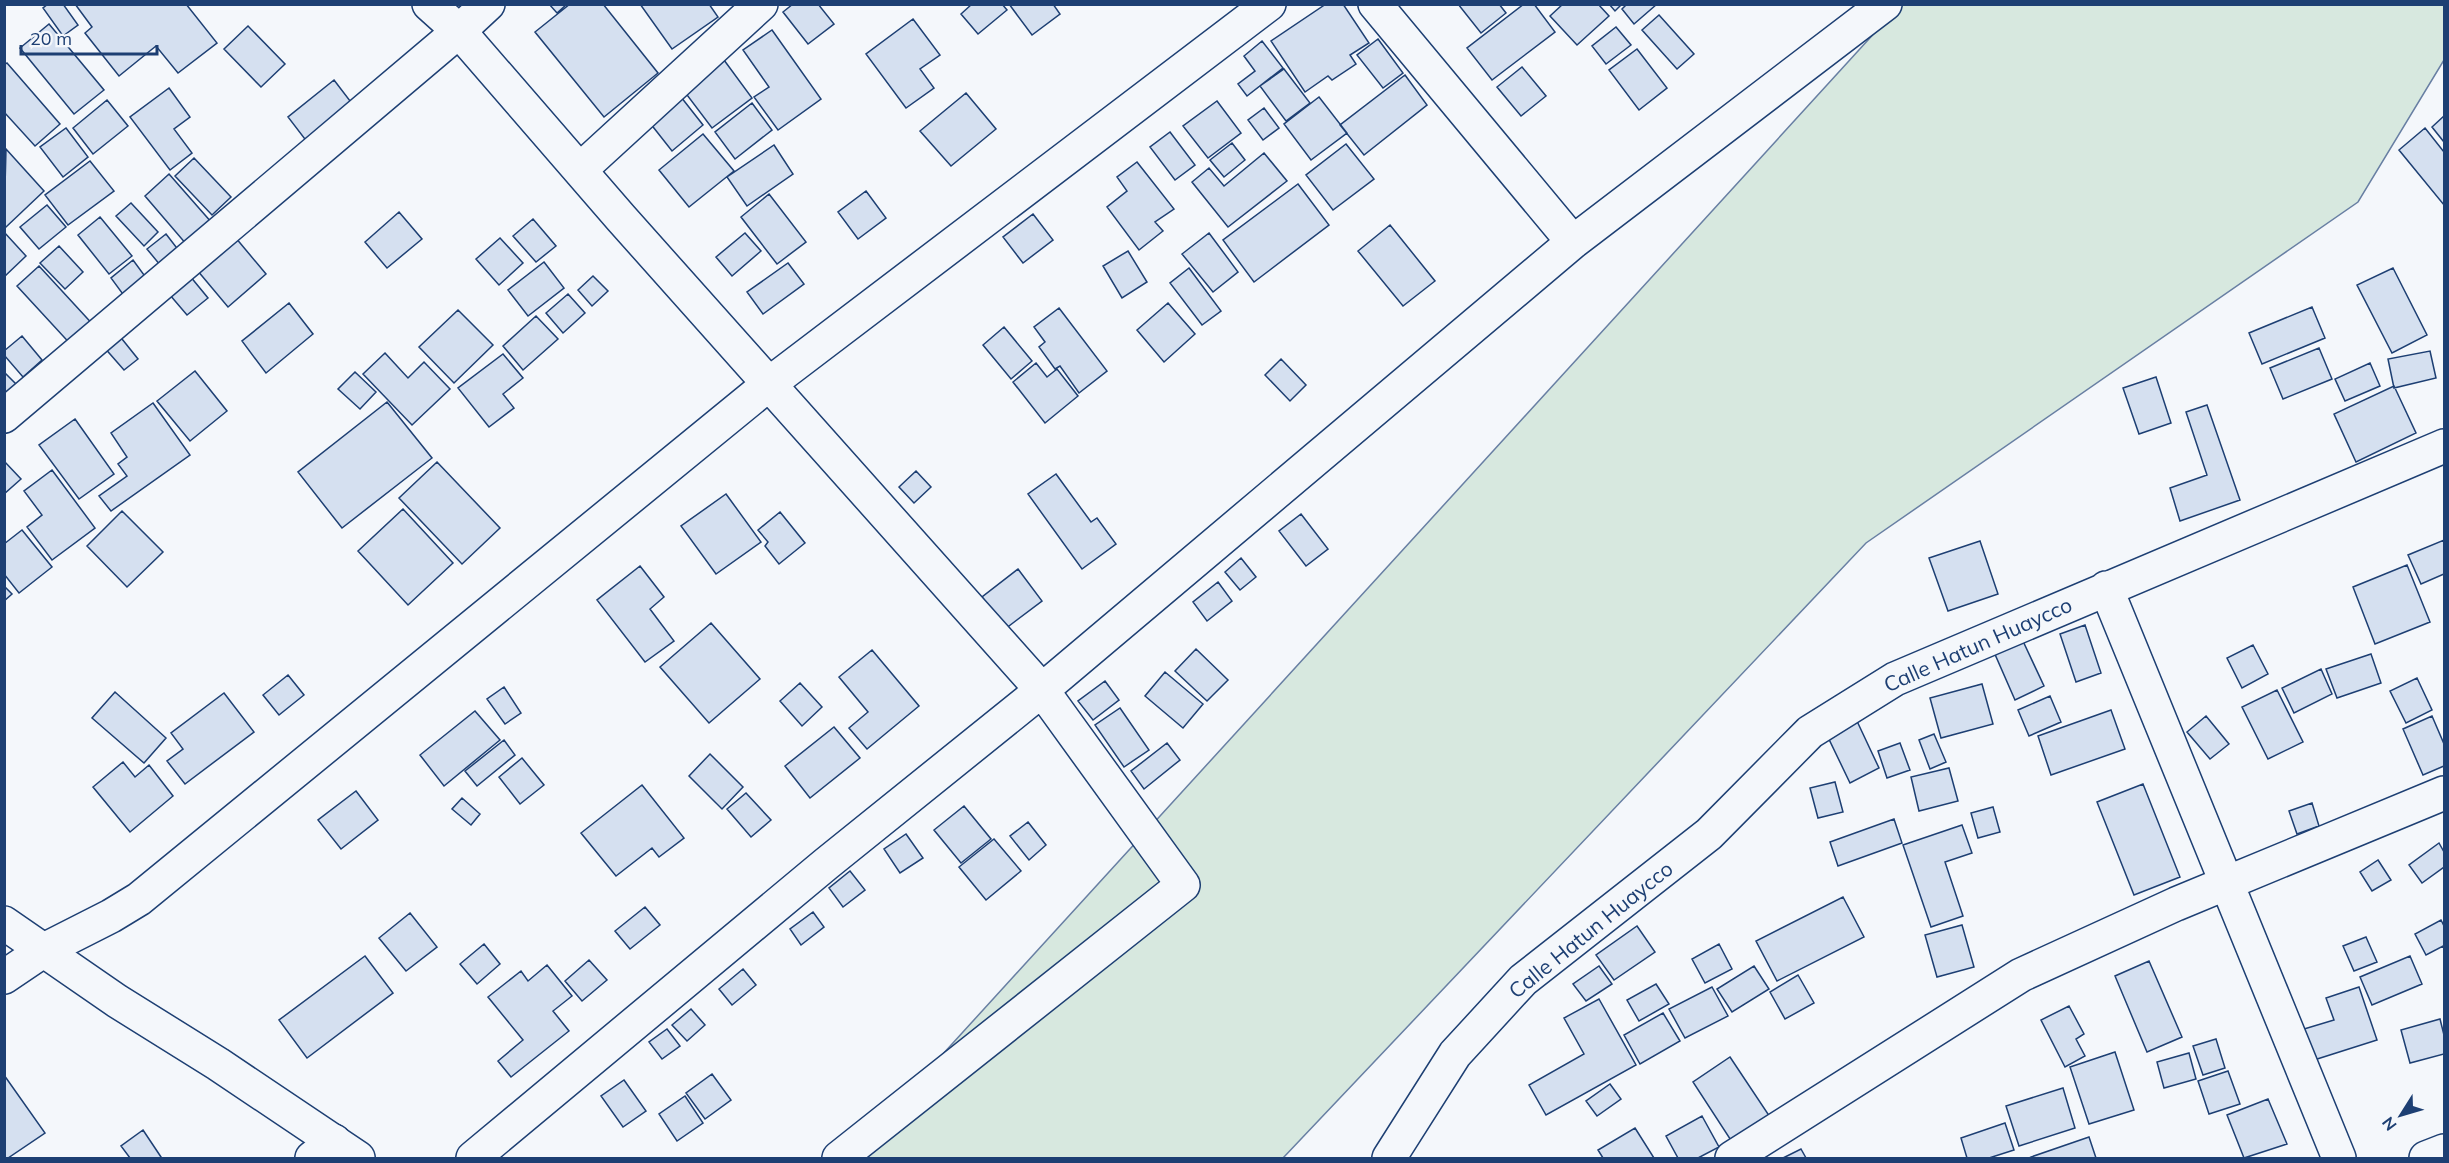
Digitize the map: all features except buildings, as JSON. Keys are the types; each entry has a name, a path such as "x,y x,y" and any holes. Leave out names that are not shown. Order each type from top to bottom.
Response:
{"street":[{"path":"429,4 459,31 1042,690 1183,885 839,1158"},
{"path":"4,416 488,4"},
{"path":"581,169 761,4"},
{"path":"4,977 44,950 139,899 769,384 1269,4"},
{"path":"1375,4 1573,242"},
{"path":"474,1158 826,864 1042,690 1573,242 1885,4"},
{"name":"Calle Hatun Huaycco","path":"1389,1158 1455,1054 1523,980 1709,834 1810,732 1895,679 2445,446"},
{"path":"2106,588 2339,1158"},
{"path":"1732,1158 2021,975 2226,883 2445,793"},
{"path":"4,923 117,1001 218,1064 335,1153"},
{"path":"2426,1158 2445,1151"}],"shaded area":[{"path":"1900,5 2444,5 2444,60 2358,202 1866,543 1283,1158 848,1158"}]}
